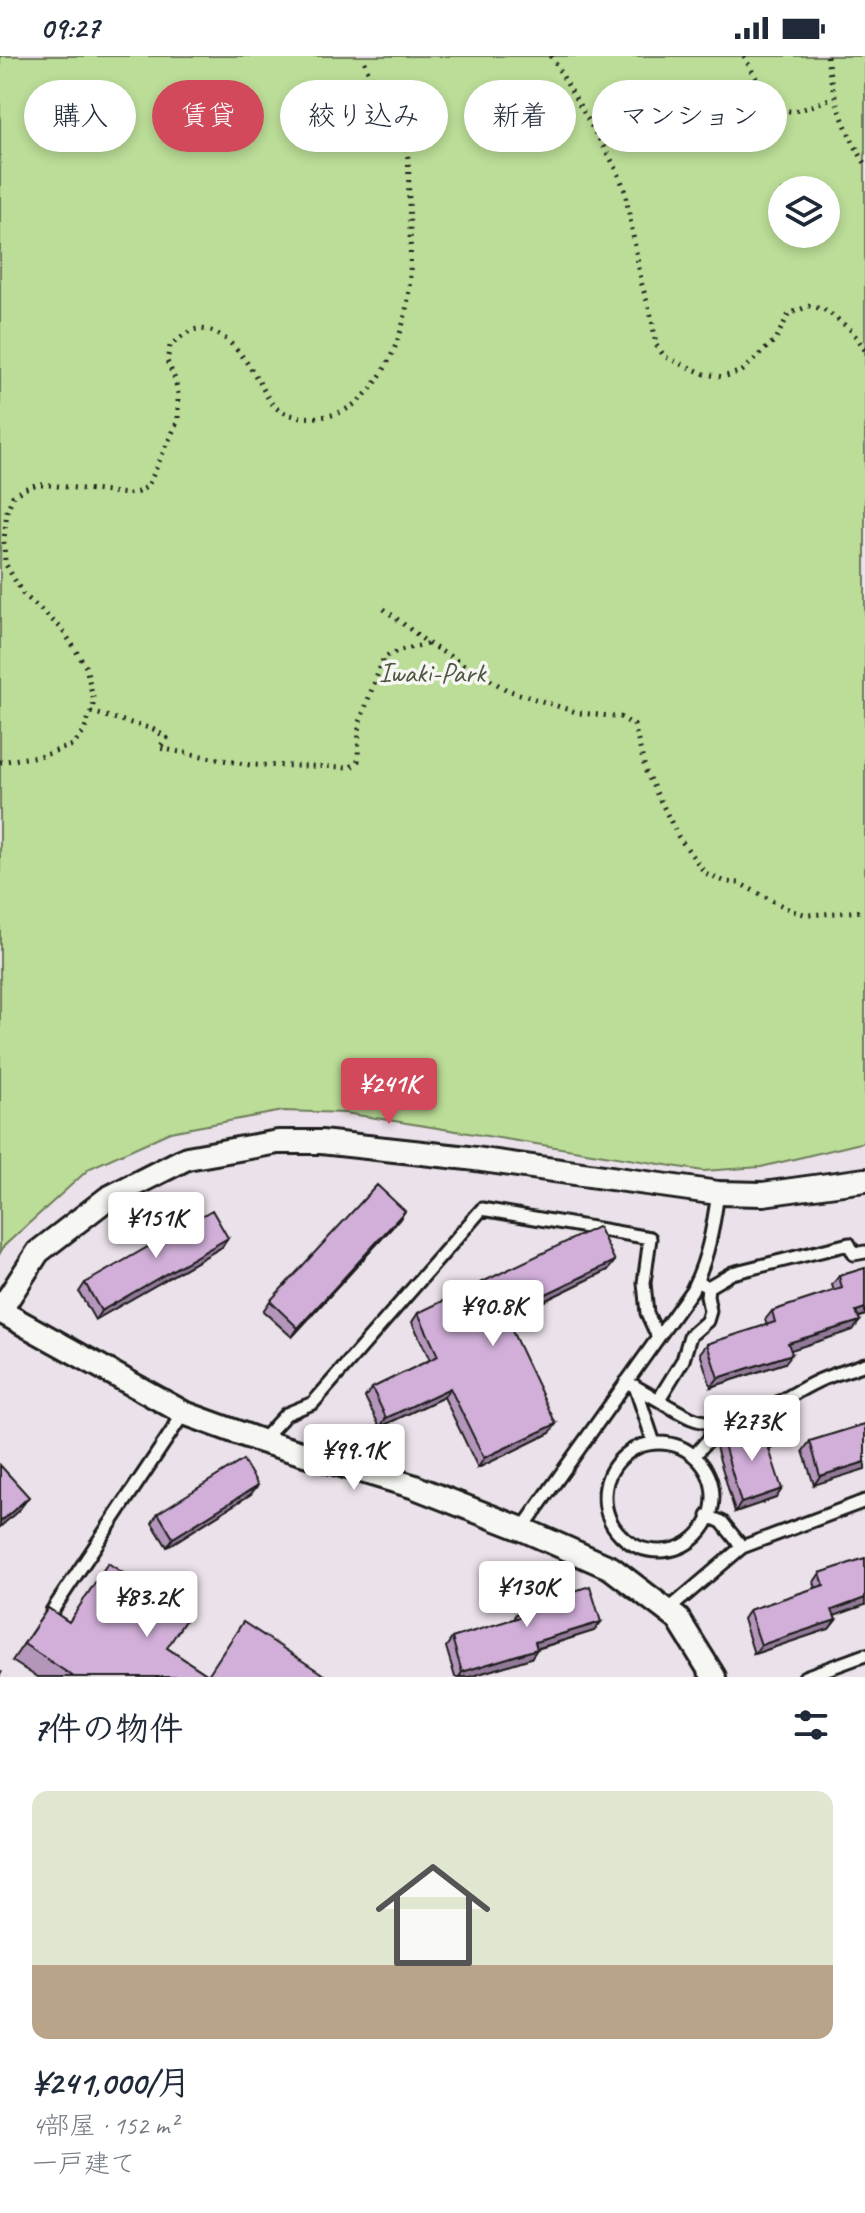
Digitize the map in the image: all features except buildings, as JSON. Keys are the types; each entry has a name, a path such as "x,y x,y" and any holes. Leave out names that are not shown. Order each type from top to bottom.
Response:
{"street":[{"path":"714,1677 678,1619 611,1568 412,1486 261,1441 184,1413 0,1311 38,1252 108,1198 187,1158 278,1142 321,1142 453,1157 718,1193 763,1194 865,1180"}],"lane":[{"path":"522,1529 630,1384 696,1281 712,1239 718,1193"},
{"path":"261,1441 286,1414 313,1403 482,1209 650,1238 644,1283 647,1313 658,1337"},
{"path":"708,1287 732,1273 849,1244 854,1254 865,1252"},
{"path":"696,1281 708,1287"},
{"path":"659,1399 683,1360 690,1336 707,1321 710,1311 708,1287"},
{"path":"630,1384 691,1418 714,1424 742,1420 819,1381 865,1364"},
{"path":"630,1384 654,1443"},
{"path":"52,1611 184,1413"},
{"path":"694,1456 709,1439 714,1424"},
{"path":"654,1443 668,1443 694,1456 703,1465 712,1484 712,1505 705,1525 690,1541 671,1549 649,1550 630,1543 614,1528 606,1508 605,1487 613,1467 628,1452 654,1443"},
{"path":"667,1611 742,1547 865,1501"},
{"path":"708,1516 722,1522 742,1547"},
{"path":"805,1677 865,1655"}],"path":[{"path":"0,762 44,755 73,745 84,732 94,702 86,667 60,627 23,594 5,563 7,511 13,496 35,485 127,494 148,486 178,420 178,394 167,361 170,346 187,333 200,329 226,339 274,406 289,415 310,418 331,416 357,402 373,386 390,361 408,299 410,232 407,152 363,56"},
{"path":"551,56 617,170 625,191 656,345 665,357 705,374 723,377 742,371 775,340 789,314 809,306 823,309 835,317 852,331 865,350"},
{"path":"744,56 768,96 782,108 790,111 834,97"},
{"path":"827,56 834,97 865,163"},
{"path":"384,609 429,644 507,690 579,713 620,717 634,725 646,772 678,836 705,873 726,882 739,883 792,911 808,915 865,911"},
{"path":"91,712 153,729 167,738 159,748 250,765 351,767 358,761 359,724 384,657 429,644"},
{"path":"0,1673 7,1677"}],"green space":[{"name":"Iwaki-Park","path":"0,56 865,56 865,1142 761,1167 703,1171 345,1113 283,1111 170,1132 90,1168 0,1253"}]}
